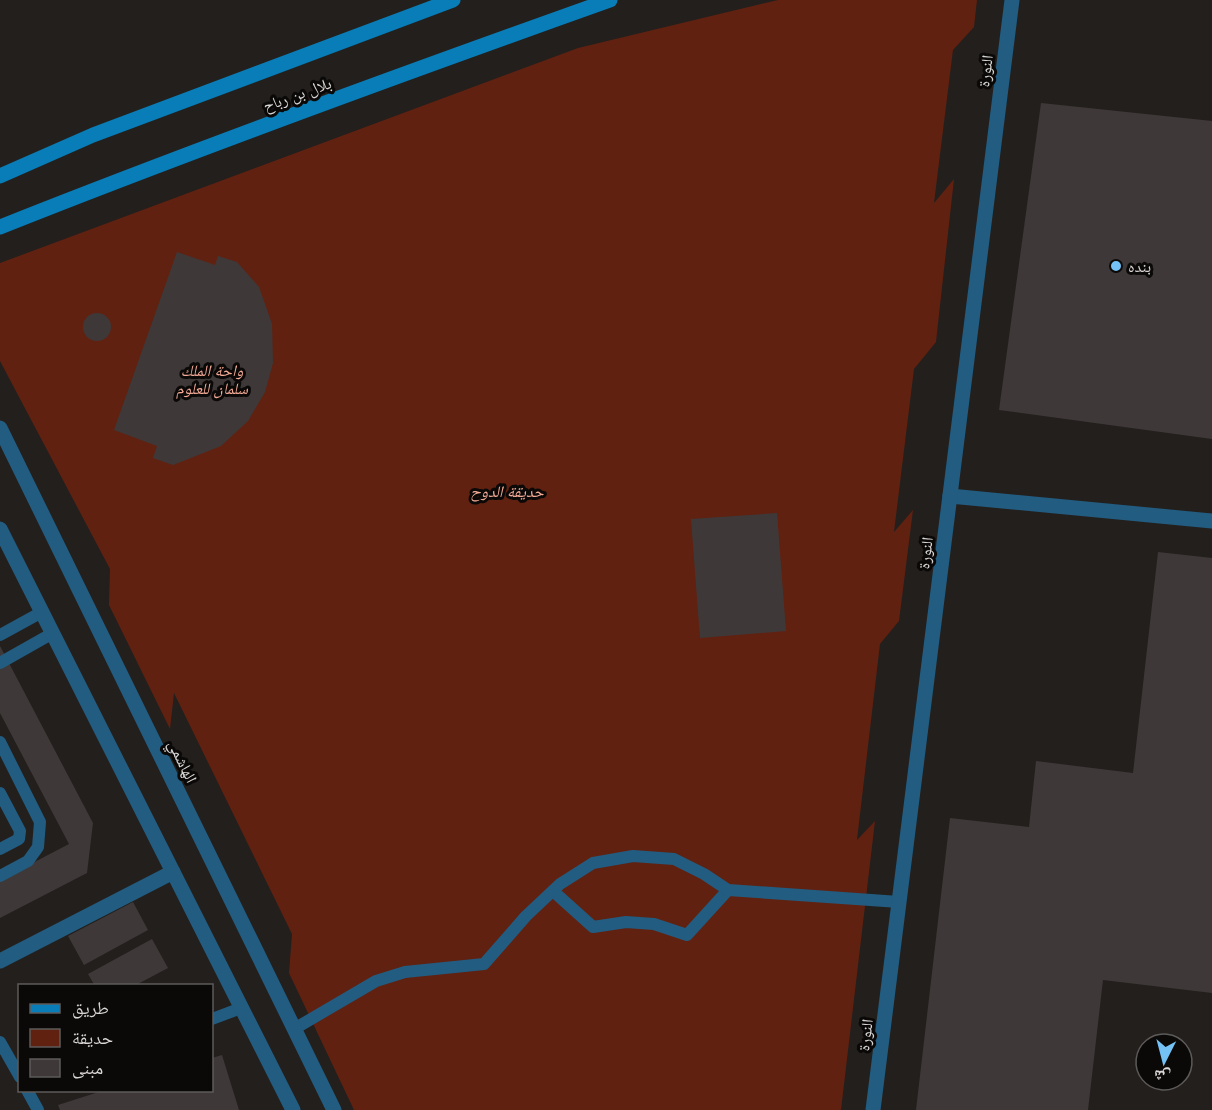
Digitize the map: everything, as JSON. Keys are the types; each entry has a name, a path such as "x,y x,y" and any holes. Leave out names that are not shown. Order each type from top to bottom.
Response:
{"main road":[{"name":"بلال بن رباح","path":"0,176 93,135 453,0"},
{"name":"بلال بن رباح","path":"0,227 212,145 610,0"}],"street":[{"name":"النورة","path":"873,1110 1012,0"},
{"name":"الهاشمي","path":"0,428 334,1110"},
{"path":"950,496 1212,521"},
{"path":"0,529 293,1110"},
{"path":"0,961 173,872"}],"lane":[{"path":"0,635 42,612"},
{"path":"0,663 52,633"},
{"path":"0,742 40,822 38,847 28,861 0,876"},
{"path":"0,793 20,831 19,839 0,849"},
{"path":"294,1029 376,981 405,972 484,964 526,916 553,891 593,863 633,856 674,859 704,874 728,890 900,902"},
{"path":"553,891 594,927 626,922 654,924 687,935 728,890"},
{"path":"213,1019 241,1008"},
{"path":"0,1042 18,1074"},
{"path":"28,1092 38,1110"}],"green space":[{"name":"حديقة الدوح","path":"778,0 977,0 974,27 953,50 934,203 954,179 936,342 914,369 894,532 913,510 899,621 880,644 857,840 875,821 841,1110 354,1110 289,973 292,934 174,693 170,729 109,605 110,569 0,361 0,263 578,48"}],"building":[{"name":"بنده","path":"1041,103 1212,121 1212,439 999,410"},
{"path":"177,252 215,265 218,256 237,262 259,287 272,324 273,363 265,392 248,421 221,446 173,465 153,458 157,446 114,430"},
{"path":"97,313 107,317 111,327 107,337 97,341 87,337 83,327 87,317"},
{"path":"777,513 786,631 700,638 691,519"},
{"path":"1158,552 1212,558 1212,993 1103,980 1088,1110 916,1110 950,818 1029,827 1036,761 1133,773"},
{"path":"0,646 93,823 87,873 0,918 0,880 69,844 0,713"},
{"path":"133,902 148,930 84,965 68,936"},
{"path":"152,939 168,968 138,984 94,984 88,974"},
{"path":"222,1055 239,1110 60,1110 58,1105 99,1092 213,1092 213,1058"}],"place":[{"name":"بنده","path":"1116,266"}],"park label":[{"name":"واحة الملك سلمان للعلوم","path":"212,379"}]}
